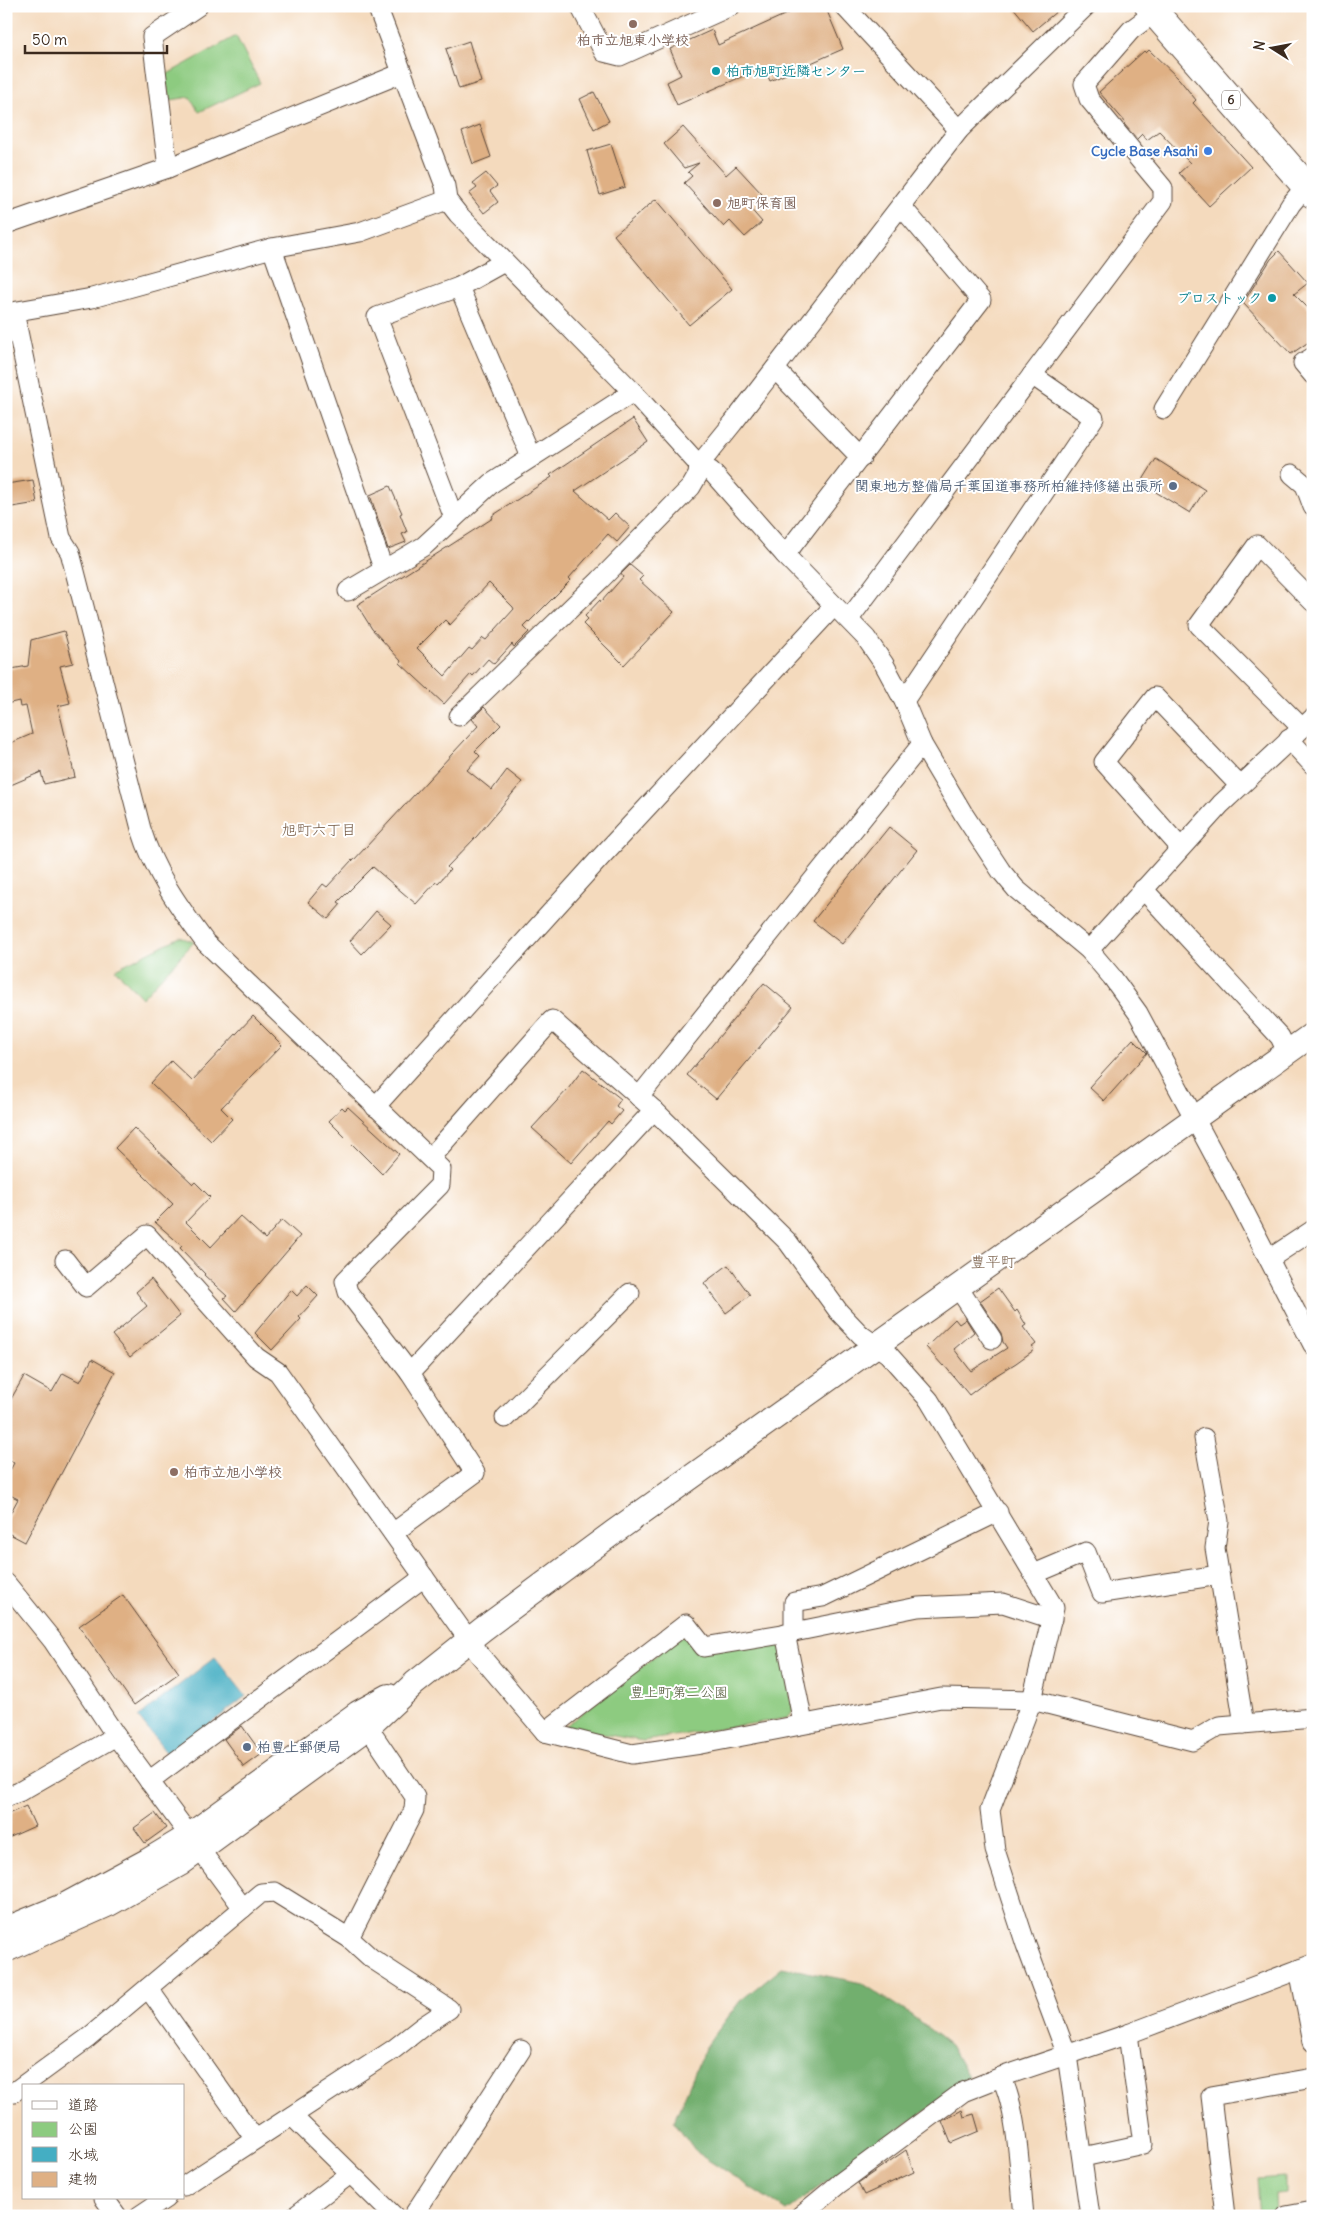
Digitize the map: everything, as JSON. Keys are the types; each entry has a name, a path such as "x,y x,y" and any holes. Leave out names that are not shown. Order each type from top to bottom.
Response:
{"highway":[{"name":"6","path":"1152,9 1309,190"}],"street":[{"path":"168,168 152,37 198,6"},
{"path":"377,6 445,186 447,200 504,262 563,319 633,392 699,465 712,471 785,555 866,638 884,664 904,701 922,744 964,815 1001,871 1016,889 1089,950 1112,977 1138,1014 1313,1345"},
{"path":"580,6 604,52 620,56 731,6"},
{"path":"844,6 959,130"},
{"path":"459,716 600,580 691,487 698,475 699,465 959,130 1086,6"},
{"path":"849,619 1162,201 1163,188 1090,99 1084,84 1152,9"},
{"path":"6,224 168,168 402,73"},
{"path":"1164,409 1292,204 1309,190"},
{"path":"393,1533 475,1473 410,1372 348,1292 345,1281 440,1186 441,1169 205,942 182,913 147,848 70,552 61,538 10,312 92,298 272,248 360,232 447,200"},
{"path":"785,555 981,300 901,206"},
{"path":"272,248 383,568"},
{"path":"454,518 377,317 459,287 504,262"},
{"path":"459,287 531,457"},
{"path":"1313,357 1303,363 1313,375"},
{"path":"775,369 861,458"},
{"path":"904,701 1094,418 1032,375"},
{"path":"348,590 383,568 424,546 492,483 633,392"},
{"path":"1292,474 1305,485 1313,507"},
{"path":"1313,602 1257,545 1199,625 1301,728 1313,765"},
{"path":"375,1107 600,858 834,606"},
{"path":"1180,847 1104,762 1155,697 1239,785"},
{"path":"1089,950 1180,847 1239,785 1301,728"},
{"path":"639,1097 922,744"},
{"path":"1143,889 1280,1037 1287,1052"},
{"path":"430,1158 552,1020 654,1110 788,1242 839,1312 861,1335 888,1354 929,1400 1054,1608 1032,1700 990,1810 992,1834 1026,1945 1067,2054 1090,2216"},
{"path":"6,1929 67,1904 195,1842 415,1683 614,1532 1313,1034"},
{"path":"410,1372 654,1110"},
{"path":"1269,1259 1313,1230"},
{"path":"65,1260 86,1288 147,1235 256,1357 278,1372 489,1668 545,1732 632,1754 701,1744 941,1698 1032,1700 1192,1741 1219,1726 1313,1718"},
{"path":"957,1286 992,1339"},
{"path":"505,1418 630,1293"},
{"path":"1204,1438 1219,1521 1215,1548 1244,1724"},
{"path":"803,1723 790,1633 794,1602 823,1597 998,1512"},
{"path":"1034,1574 1086,1552 1102,1593 1219,1575"},
{"path":"149,1781 424,1577"},
{"path":"6,1583 54,1641 116,1736 243,1908"},
{"path":"545,1732 686,1624 704,1647 790,1633 927,1606 1003,1603 1052,1619"},
{"path":"349,1938 414,1810 415,1797 363,1720"},
{"path":"6,1797 116,1736"},
{"path":"6,1950 109,1904 180,1864 195,1842"},
{"path":"25,2084 88,2038 261,1893 275,1892 349,1938 371,1958 449,2009 394,2049 185,2185"},
{"path":"800,2216 840,2183 963,2092 1001,2077 1128,2034 1306,1967 1313,2042"},
{"path":"148,1988 255,2139"},
{"path":"1083,2157 1143,2144 1128,2034"},
{"path":"413,2216 521,2050"},
{"path":"1001,2077 1007,2089 1017,2148 1024,2216"},
{"path":"1225,2216 1210,2096 1313,2078"},
{"path":"292,2116 394,2216"},
{"path":"295,2216 350,2174"},
{"path":"105,2200 117,2216"},
{"path":"139,2216 163,2200"},
{"path":"1286,2216 1313,2212"}],"green space":[{"path":"236,36 260,83 199,112 190,97 171,100 164,76"},
{"path":"180,937 194,942 142,998 115,969"},
{"name":"豊上町第二公園","path":"681,1636 776,1642 783,1648 793,1710 788,1718 643,1741 564,1727"},
{"path":"782,1967 862,1983 911,2015 950,2045 970,2081 855,2160 787,2211 697,2153 674,2121 705,2048 740,2001"},
{"path":"1285,2177 1285,2193 1275,2194 1276,2214 1260,2216 1257,2179"}],"water":[{"path":"215,1657 246,1696 169,1756 138,1717"}],"building":[{"path":"804,6 825,6 843,49 770,81 764,67 677,105 667,82 681,75 670,49 712,30 718,45"},
{"path":"1012,6 1063,6 1033,31"},
{"path":"469,41 481,82 459,89 446,49"},
{"path":"1149,50 1179,79 1196,100 1193,103 1251,167 1209,206 1179,173 1190,163 1159,131 1147,140 1142,134 1137,139 1124,124 1126,123 1099,92 1144,51 1146,53"},
{"path":"594,92 609,121 594,129 580,99"},
{"path":"480,125 491,157 473,164 462,132"},
{"path":"683,127 726,175 736,166 762,194 748,206 762,222 745,237 730,221 724,227 684,183 692,176 688,172 699,163 684,168 664,144"},
{"path":"611,144 625,187 600,195 587,151"},
{"path":"486,173 497,186 490,191 498,202 484,213 469,194 477,188 473,183"},
{"path":"656,199 732,289 689,325 614,235"},
{"name":"プロストック","path":"1279,251 1308,283 1294,294 1313,313 1313,339 1291,354 1243,303 1271,259"},
{"path":"633,419 648,442 575,491 608,520 615,513 630,527 617,542 608,534 569,578 571,580 524,627 529,632 514,647 512,644 494,664 488,659 473,676 471,674 444,704 400,663 401,661 372,629 357,605 493,518 492,516 552,477 550,475","holes":["489,583 514,609 486,640 483,638 472,650 469,648 445,676 417,648 445,620 450,625"]},
{"name":"関東地方整備局千葉国道事務所柏維持修繕出張所","path":"1156,459 1205,490 1190,513 1141,483"},
{"path":"33,480 37,503 6,508 6,484"},
{"path":"390,486 402,513 400,514 407,532 402,534 406,542 388,549 370,495"},
{"path":"630,565 643,576 639,580 674,612 624,665 583,624 588,619 585,616 600,600 601,602 623,577 621,574"},
{"path":"64,631 73,663 60,666 70,703 58,706 75,777 44,784 41,772 6,787 6,745 32,734 26,706 20,707 19,701 6,704 6,670 28,666 31,640"},
{"path":"484,707 501,725 475,751 480,756 467,770 492,790 507,770 522,782 477,836 447,867 450,870 416,904 373,867 338,902 341,904 328,919 308,902 323,884 327,887 353,861 478,726 472,719"},
{"path":"889,827 917,850 842,944 813,921"},
{"path":"376,911 391,924 362,954 350,941"},
{"path":"764,983 793,1007 716,1099 687,1075"},
{"path":"253,1016 282,1045 221,1108 232,1119 211,1141 151,1083 171,1061 192,1081"},
{"path":"1133,1039 1147,1053 1104,1101 1089,1087"},
{"path":"583,1069 621,1099 616,1106 622,1111 611,1124 608,1121 571,1163 532,1128 568,1089"},
{"path":"342,1107 345,1110 348,1107 399,1154 382,1174 329,1121"},
{"path":"134,1128 193,1184 195,1182 210,1197 186,1222 211,1247 240,1216 265,1239 282,1220 300,1236 236,1311 224,1298 227,1296 204,1275 180,1248 182,1246 155,1222 173,1204 115,1148"},
{"path":"728,1265 750,1295 726,1313 704,1283"},
{"path":"151,1279 180,1316 130,1357 112,1335 147,1306 136,1292"},
{"path":"307,1285 318,1296 299,1317 301,1319 272,1350 255,1333 291,1290 297,1296"},
{"path":"998,1288 1015,1312 1017,1310 1026,1325 1023,1327 1036,1344 1032,1347 1034,1350 969,1395 926,1347 955,1319 959,1324 966,1319 974,1332 954,1349 971,1371 1007,1348 1001,1333 980,1301"},
{"path":"92,1359 115,1372 25,1542 6,1532 6,1521 18,1499 6,1493 6,1478 14,1463 6,1458 6,1408 24,1376 52,1392 63,1373 80,1382"},
{"path":"123,1595 179,1673 134,1705 79,1626"},
{"path":"242,1726 262,1754 244,1767 224,1739"},
{"path":"26,1806 35,1826 6,1839 6,1815"},
{"path":"155,1813 166,1828 145,1843 134,1828"},
{"path":"962,2110 964,2117 974,2114 979,2131 951,2143 942,2121"},
{"path":"906,2150 914,2172 864,2195 858,2183"}],"place":[{"name":"柏市立旭東小学校","path":"633,24"},
{"name":"柏市旭町近隣センター","path":"716,71"},
{"name":"Cycle Base Asahi","path":"1208,151"},
{"name":"旭町保育園","path":"717,203"},
{"name":"プロストック","path":"1272,298"},
{"name":"関東地方整備局千葉国道事務所柏維持修繕出張所","path":"1173,486"},
{"name":"柏市立旭小学校","path":"174,1472"},
{"name":"柏豊上郵便局","path":"247,1747"}],"district":[{"name":"旭町六丁目","path":"319,830"},
{"name":"豊平町","path":"993,1262"}]}
